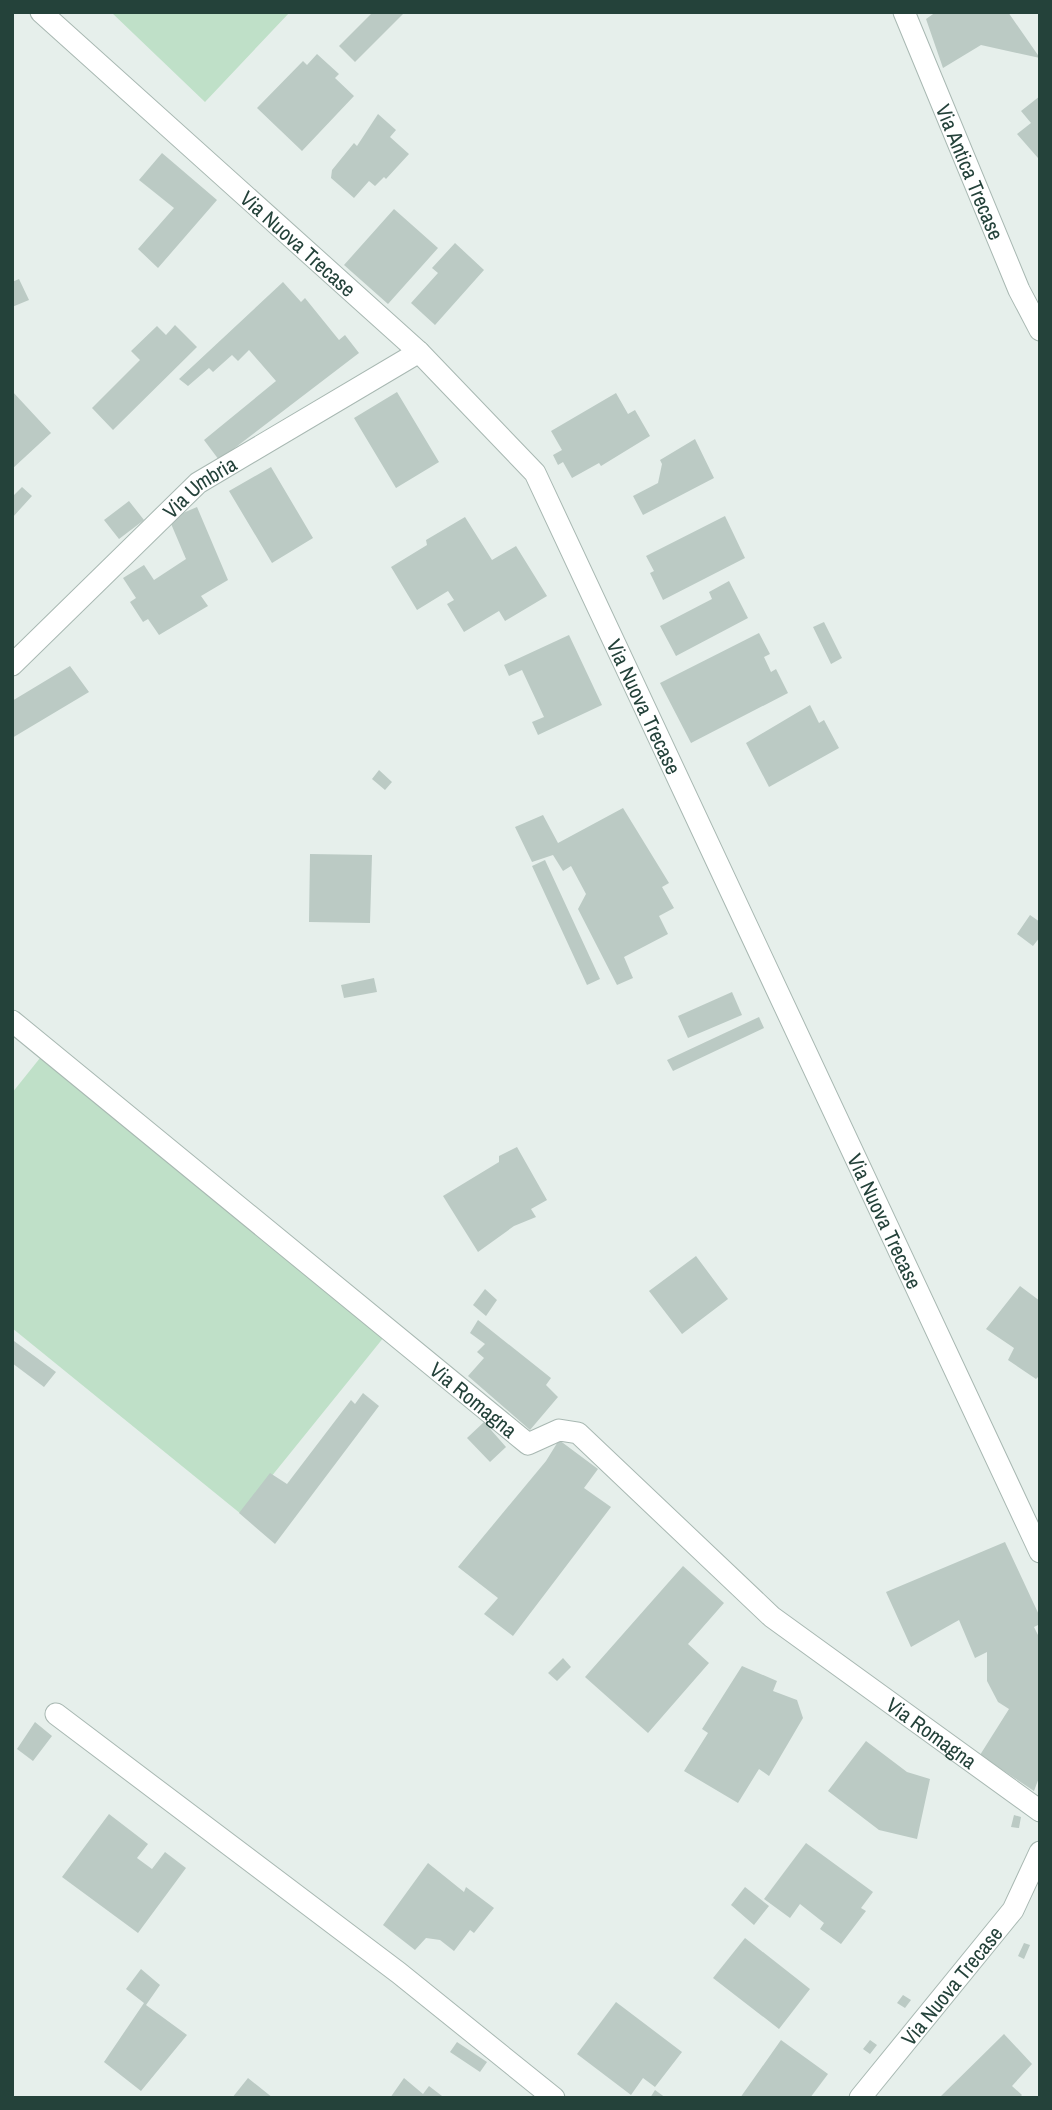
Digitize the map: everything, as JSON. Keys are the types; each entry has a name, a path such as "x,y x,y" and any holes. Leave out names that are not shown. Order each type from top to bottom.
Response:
{"street":[{"name":"Via Nuova Trecase","path":"41,12 419,352 535,473 1040,1552"},
{"name":"Via Antica Trecase","path":"904,12 1019,290 1040,330"},
{"name":"Via Umbria","path":"12,665 198,483 419,352"},
{"name":"Via Romagna","path":"12,1021 527,1444 559,1430 578,1433 772,1617 1040,1811"},
{"path":"56,1714 399,1973 554,2098"},
{"name":"Via Nuova Trecase","path":"860,2098 1013,1910 1038,1863"}],"green space":[{"path":"111,12 290,12 205,102"},
{"path":"40,1058 384,1337 241,1514 12,1328 12,1093"}],"building":[{"path":"373,12 405,12 355,62 339,46"},
{"path":"936,12 1008,12 1040,58 981,45 943,68 926,19"},
{"path":"317,54 339,74 335,78 354,96 302,151 257,108 303,61 307,65"},
{"path":"1040,96 1038,158 1017,134 1031,123 1021,111"},
{"path":"378,114 396,130 390,137 409,154 386,179 384,177 375,186 369,181 354,198 331,178 332,170 354,143 357,146"},
{"path":"162,153 217,200 158,268 138,249 174,208 139,180"},
{"path":"394,209 438,248 388,304 344,265"},
{"path":"455,243 484,270 435,325 411,303 438,273 432,268"},
{"path":"19,279 29,300 12,307 12,282"},
{"path":"283,282 301,302 305,298 339,340 345,335 359,353 219,460 204,440 276,381 249,350 238,361 232,355 213,372 209,368 188,386 179,379"},
{"path":"175,325 197,347 113,430 92,408 140,360 131,351 157,326 166,335"},
{"path":"12,391 51,433 12,469"},
{"path":"397,392 439,462 396,488 354,418"},
{"path":"616,393 628,414 635,410 650,436 601,466 599,463 572,478 563,462 558,465 553,455 562,450 551,431"},
{"path":"695,439 714,478 643,515 633,496 658,483 662,464 660,460"},
{"path":"271,467 313,538 272,563 229,491"},
{"path":"22,487 32,496 12,518 12,497"},
{"path":"129,501 144,520 119,539 104,520"},
{"path":"197,507 228,580 201,596 208,606 159,635 148,619 143,622 130,602 136,598 123,578 144,565 154,580 186,559 169,519"},
{"path":"725,516 745,558 663,600 650,573 654,571 646,556"},
{"path":"465,517 492,560 516,546 547,596 505,621 499,611 464,632 447,604 454,600 448,591 417,610 391,567 427,545 426,540"},
{"path":"729,581 748,618 676,656 660,626 712,599 709,592"},
{"path":"824,622 842,658 831,664 813,627"},
{"path":"759,633 770,654 764,657 771,672 776,669 788,693 691,743 660,683"},
{"path":"569,635 602,705 538,735 532,722 544,717 522,670 509,676 504,665"},
{"path":"70,666 89,692 12,738 12,701"},
{"path":"810,705 819,723 824,720 839,748 769,787 746,743"},
{"path":"379,770 392,782 385,790 372,779"},
{"path":"623,808 669,883 662,887 674,908 659,916 668,934 624,957 633,978 617,985 578,909 586,894 571,866 563,871 553,855 532,862 515,827 543,815 558,843"},
{"path":"310,854 372,855 370,923 309,922"},
{"path":"545,860 600,979 587,985 532,866"},
{"path":"1030,915 1040,922 1040,937 1033,946 1017,934"},
{"path":"374,978 377,992 344,998 341,985"},
{"path":"732,992 742,1015 688,1038 678,1016"},
{"path":"759,1017 764,1028 673,1071 667,1060"},
{"path":"517,1147 547,1200 531,1209 536,1217 514,1226 478,1252 443,1196 499,1162 499,1156"},
{"path":"696,1256 728,1299 682,1334 649,1291"},
{"path":"1020,1286 1040,1301 1040,1375 1036,1379 1008,1360 1014,1348 986,1329"},
{"path":"485,1289 497,1300 486,1316 473,1305"},
{"path":"478,1320 551,1378 546,1385 558,1397 530,1430 468,1376 484,1358 477,1352 485,1344 470,1333"},
{"path":"14,1341 56,1372 44,1387 12,1363"},
{"path":"363,1393 379,1406 275,1544 239,1513 270,1473 287,1484 351,1400 355,1404"},
{"path":"484,1422 506,1447 490,1462 467,1438"},
{"path":"559,1440 598,1469 584,1488 611,1507 513,1636 484,1614 498,1598 458,1567 546,1461"},
{"path":"1005,1542 1040,1617 1040,1624 1034,1627 1040,1639 1040,1775 1034,1791 980,1755 1009,1709 998,1702 987,1681 987,1652 975,1658 959,1620 911,1647 886,1592"},
{"path":"683,1566 724,1603 688,1644 709,1663 648,1733 585,1677"},
{"path":"563,1658 571,1667 557,1681 548,1673"},
{"path":"742,1666 777,1681 773,1691 797,1700 803,1718 769,1776 759,1769 738,1803 684,1771 708,1733 702,1729"},
{"path":"35,1722 52,1736 33,1761 17,1749"},
{"path":"866,1741 907,1772 930,1779 917,1839 879,1830 828,1791"},
{"path":"109,1814 148,1844 137,1858 152,1869 165,1852 186,1868 138,1933 62,1877"},
{"path":"1014,1815 1021,1817 1019,1828 1011,1827"},
{"path":"806,1843 873,1892 861,1908 866,1911 841,1944 820,1929 824,1923 800,1904 790,1918 764,1899"},
{"path":"428,1863 464,1892 466,1887 494,1908 474,1933 470,1930 454,1951 440,1940 426,1938 415,1950 383,1925"},
{"path":"745,1887 769,1906 754,1925 731,1905"},
{"path":"745,1938 810,1989 779,2029 713,1978"},
{"path":"1024,1943 1030,1945 1024,1959 1018,1956"},
{"path":"141,1969 160,1985 146,2005 187,2035 141,2091 104,2062 144,2003 126,1989"},
{"path":"903,1995 911,2000 905,2008 897,2003"},
{"path":"616,2002 682,2052 655,2087 643,2078 631,2095 577,2054"},
{"path":"1004,2034 1032,2064 1012,2086 1022,2095 1019,2098 939,2098"},
{"path":"781,2040 828,2074 810,2098 740,2098"},
{"path":"870,2040 877,2045 870,2054 863,2049"},
{"path":"457,2042 487,2062 480,2072 450,2052"},
{"path":"248,2078 273,2098 232,2098"},
{"path":"404,2078 423,2094 429,2086 442,2096 390,2098"},
{"path":"655,2090 666,2098 650,2098"}]}
